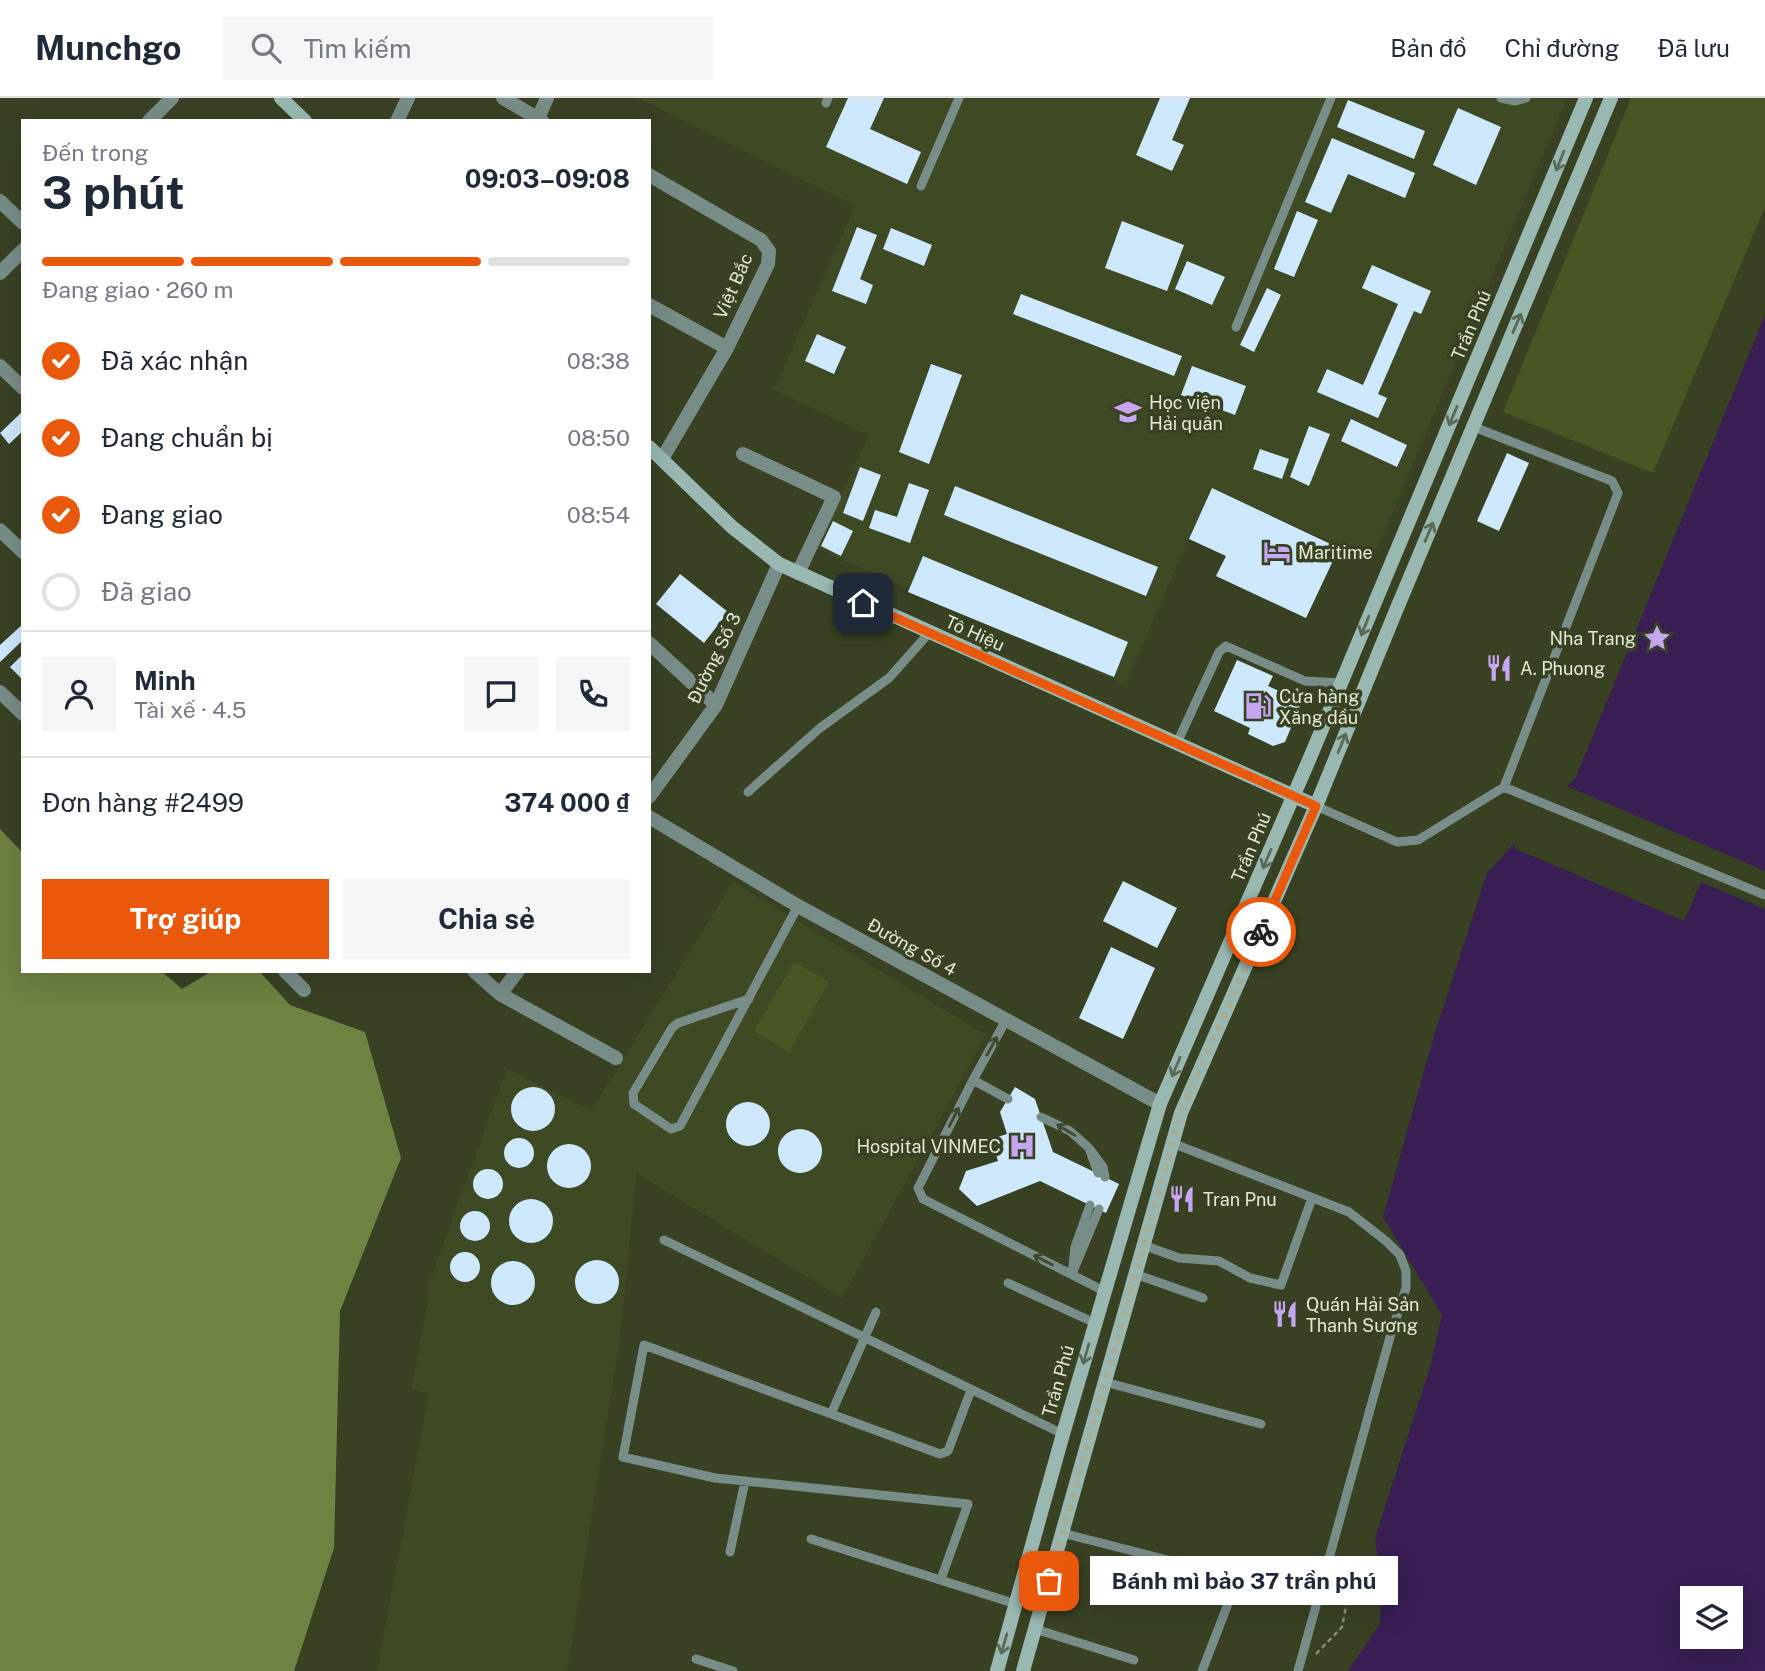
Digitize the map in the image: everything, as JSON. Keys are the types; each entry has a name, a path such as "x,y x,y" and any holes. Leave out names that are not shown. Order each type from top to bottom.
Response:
{"main road":[{"path":"281,98 303,119"},
{"name":"Trần Phú","path":"997,1671 1104,1291 1160,1104 1294,796 1586,98"},
{"path":"1023,1671 1181,1113 1316,806 1611,98"},
{"path":"1467,383 1488,393"},
{"name":"Tô Hiệu","path":"651,449 732,527 779,564 1316,806"},
{"path":"1160,1104 1181,1113"}],"street":[{"path":"151,119 172,98"},
{"path":"398,119 408,98"},
{"path":"503,98 537,119"},
{"path":"539,119 547,98"},
{"name":"Việt Bắc","path":"651,176 761,240 769,251 768,264 727,348 662,459"},
{"path":"0,201 21,221"},
{"path":"0,273 21,252"},
{"path":"651,306 727,348"},
{"path":"0,366 21,386"},
{"path":"743,454 834,497 798,573"},
{"path":"0,530 21,550"},
{"name":"Đường Số 3","path":"651,794 716,705 779,564"},
{"path":"651,645 716,705"},
{"path":"0,692 21,712"},
{"name":"Đường Số 4","path":"651,818 798,906 1160,1104"},
{"path":"287,973 304,990"},
{"path":"476,973 499,994 616,1058"},
{"path":"499,994 516,973"}],"lane":[{"path":"921,186 959,98"},
{"path":"1236,327 1331,98"},
{"path":"1502,98 1515,101 1526,98"},
{"path":"1316,806 1396,842 1418,840 1504,787 1618,492 1612,481 1474,428"},
{"path":"748,792 820,728 889,678 929,633"},
{"path":"1177,743 1219,652 1226,646 1305,681 1341,683"},
{"path":"1504,787 1765,895"},
{"path":"749,999 685,1020 672,1028 633,1093 635,1104 671,1129 680,1126 749,999 798,906"},
{"path":"1006,1020 918,1188 923,1199 1104,1291"},
{"path":"973,1080 1008,1099"},
{"path":"1041,1116 1070,1131 1089,1148 1101,1175"},
{"path":"1172,1143 1349,1212 1400,1255 1406,1271 1406,1288 1390,1337 1298,1671"},
{"path":"1143,1245 1179,1258 1219,1261 1250,1278 1281,1285 1312,1198"},
{"path":"1072,1274 1094,1207"},
{"path":"664,1240 1063,1434"},
{"path":"1135,1274 1203,1298"},
{"path":"1008,1283 1095,1323"},
{"path":"831,1414 876,1311"},
{"path":"941,1579 968,1504 745,1481 679,1471 623,1457 644,1345 940,1454 948,1451 971,1390"},
{"path":"1105,1382 1261,1424"},
{"path":"730,1552 745,1481"},
{"path":"1062,1533 1266,1585"},
{"path":"811,1539 1016,1604"},
{"path":"1202,1671 1238,1578"},
{"path":"1035,1629 1134,1660"},
{"path":"696,1659 733,1671"}],"path":[{"path":"1309,1661 1342,1627 1348,1596 1339,1560"}],"shaded area":[{"name":"Học viện Hải quân","path":"637,98 1567,98 1372,561 1211,488 1125,685 816,548 869,435 774,390 855,206"},
{"path":"1631,98 1765,98 1765,207 1653,473 1503,412"},
{"path":"1765,315 1765,1671 1348,1671 1380,1624 1381,1582 1375,1538 1430,1367 1442,1315 1383,1217 1433,1039 1487,873 1576,777"},
{"path":"0,829 21,851 21,973 163,973 182,989 209,973 261,973 290,1005 365,1032 401,1158 340,1311 334,1548 294,1671 0,1671"},
{"path":"733,882 986,1035 842,1298 636,1173 621,1331 567,1671 377,1671 429,1393 412,1389 429,1283 507,1069 591,1111"},
{"path":"794,962 829,982 789,1052 754,1031"}],"pier":[{"path":"1564,785 1765,871 1765,909 1701,882 1684,921 1514,848 1521,831"}],"building":[{"path":"848,98 884,98 870,129 921,152 907,184 826,147"},
{"path":"1160,98 1190,98 1172,140 1184,145 1172,171 1136,155"},
{"path":"1348,100 1425,131 1414,159 1337,127"},
{"path":"1458,108 1501,127 1476,185 1433,165"},
{"path":"1332,138 1415,173 1405,198 1348,174 1331,213 1305,202"},
{"path":"1297,211 1318,220 1294,277 1274,269"},
{"path":"1122,221 1184,245 1167,291 1105,268"},
{"path":"857,227 877,235 860,279 873,285 866,304 832,291"},
{"path":"891,228 932,245 924,266 883,249"},
{"path":"1187,261 1225,277 1212,305 1175,289"},
{"path":"1372,265 1431,291 1421,314 1414,311 1378,394 1387,398 1378,418 1317,392 1327,369 1363,385 1398,304 1362,288"},
{"path":"1267,288 1281,295 1254,352 1240,345"},
{"path":"1021,294 1182,356 1174,376 1013,314"},
{"path":"817,334 846,347 834,374 805,361"},
{"path":"931,364 962,375 929,464 899,452"},
{"path":"1192,366 1246,386 1235,415 1181,395"},
{"path":"21,413 21,433 9,444 0,433"},
{"path":"1351,419 1407,445 1397,467 1341,441"},
{"path":"1309,426 1330,434 1309,486 1290,477"},
{"path":"1260,449 1289,459 1282,479 1253,469"},
{"path":"1507,453 1529,463 1499,531 1477,521"},
{"path":"860,467 881,475 863,521 843,513"},
{"path":"909,483 929,490 910,543 869,528 875,510 897,517"},
{"path":"955,486 1158,567 1146,596 944,515"},
{"name":"Maritime","path":"1212,488 1339,548 1306,618 1216,576 1226,556 1189,539"},
{"path":"833,521 853,531 841,556 821,546"},
{"path":"923,556 1128,642 1114,677 908,592"},
{"path":"680,574 728,612 704,643 656,604"},
{"path":"21,626 21,642 0,662 0,645"},
{"path":"21,656 21,678 10,667"},
{"name":"Cửa hàng Xăng dầu","path":"1237,660 1273,676 1268,686 1302,701 1285,742 1273,746 1248,734 1250,728 1214,711"},
{"path":"1123,881 1177,908 1157,948 1103,921"},
{"path":"1111,947 1155,968 1123,1039 1079,1018"},
{"path":"533,1087 548,1094 555,1109 548,1124 533,1131 518,1124 511,1109 518,1094"},
{"name":"Hospital VINMEC","path":"1015,1087 1035,1099 1053,1152 1119,1184 1106,1213 1040,1181 977,1206 959,1189 966,1171 998,1161 991,1139 1007,1134 1000,1112"},
{"path":"748,1102 763,1109 770,1124 763,1139 748,1146 733,1139 726,1124 733,1109"},
{"path":"800,1129 815,1136 822,1151 815,1166 800,1173 785,1166 778,1151 785,1136"},
{"path":"519,1138 530,1142 534,1153 530,1164 519,1168 508,1164 504,1153 508,1142"},
{"path":"569,1144 584,1151 591,1166 584,1181 569,1188 554,1181 547,1166 554,1151"},
{"path":"488,1169 499,1173 503,1184 499,1195 488,1199 477,1195 473,1184 477,1173"},
{"path":"531,1199 546,1206 553,1221 546,1236 531,1243 516,1236 509,1221 516,1206"},
{"path":"475,1211 486,1215 490,1226 486,1237 475,1241 464,1237 460,1226 464,1215"},
{"path":"465,1252 476,1256 480,1267 476,1278 465,1282 454,1278 450,1267 454,1256"},
{"path":"597,1260 612,1267 619,1282 612,1297 597,1304 582,1297 575,1282 582,1267"},
{"path":"513,1261 528,1268 535,1283 528,1298 513,1305 498,1298 491,1283 498,1268"}],"way so far":[{"path":"1049,1581 1181,1113 1261,932"}],"place":[{"name":"Học viện Hải quân","path":"1128,412"},
{"name":"Maritime","path":"1277,552"},
{"name":"Nha Trang","path":"1657,638"},
{"name":"A. Phuong","path":"1499,668"},
{"name":"Cửa hàng Xăng dầu","path":"1258,706"},
{"name":"Hospital VINMEC","path":"1022,1146"},
{"name":"Tran Pnu","path":"1182,1199"},
{"name":"Quán Hải Sản Thanh Sương","path":"1285,1314"},
{"name":"Bánh mì bảo 37 trần phú","path":"1049,1581"}],"route":[{"path":"863,603 1316,806 1261,932"}]}
